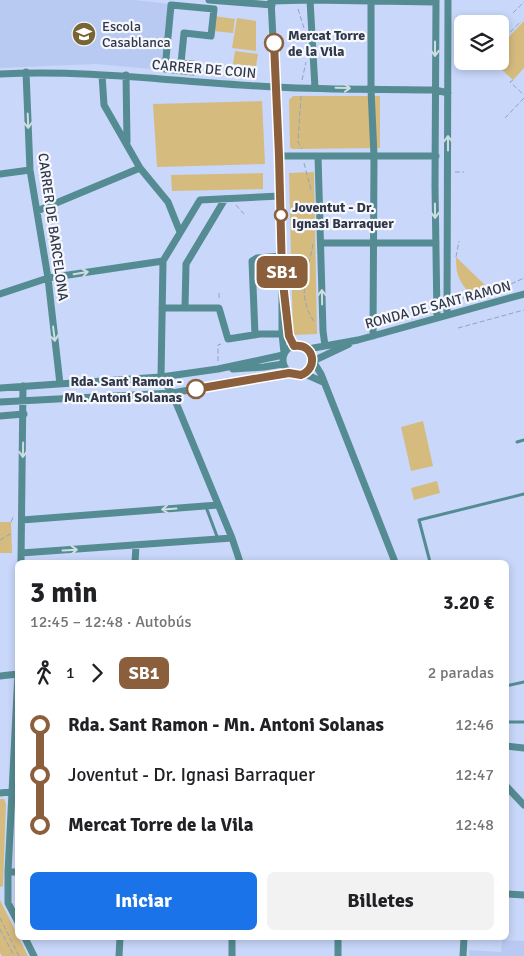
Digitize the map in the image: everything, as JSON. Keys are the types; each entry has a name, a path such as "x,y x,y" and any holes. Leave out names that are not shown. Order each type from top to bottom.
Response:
{"street":[{"path":"209,0 271,2 296,0 436,1 435,186 437,317"},
{"path":"310,0 315,88"},
{"path":"371,0 371,89 374,156 373,336"},
{"path":"447,314 448,0"},
{"path":"271,2 279,156 283,364 289,373"},
{"path":"171,5 214,9 211,36 184,33 181,63 193,64 193,72 165,69 171,5"},
{"name":"CARRER DE COIN","path":"0,74 26,72 63,77 126,75 276,87 435,90 448,93"},
{"name":"CARRER DE BARCELONA","path":"26,72 30,170 48,278 60,384"},
{"path":"102,75 104,105 140,168 168,202 180,232"},
{"path":"126,75 127,143"},
{"path":"279,156 436,156"},
{"path":"318,156 317,242 325,346"},
{"path":"37,211 140,168"},
{"path":"0,174 30,170"},
{"path":"435,186 448,186"},
{"path":"239,560 172,393 161,378 162,260 200,200 280,196"},
{"path":"185,308 186,264 227,199"},
{"path":"317,242 436,243"},
{"path":"256,335 252,261 256,258 282,256"},
{"path":"0,294 48,278 162,260"},
{"path":"0,388 161,378 218,369 284,354 288,348 294,346 289,336 282,274"},
{"path":"437,279 448,278"},
{"name":"RONDA DE SANT RAMON","path":"294,346 301,345 308,349 358,340 524,294"},
{"path":"162,308 219,308 228,339 282,334"},
{"name":"RONDA DE SANT RAMON","path":"313,361 358,340"},
{"path":"308,349 319,370 394,560"},
{"path":"305,374 313,361"},
{"path":"218,369 283,364"},
{"path":"243,368 265,377"},
{"path":"0,402 172,393 289,373 296,375 305,374 323,382"},
{"path":"21,560 23,386"},
{"path":"0,416 24,414"},
{"path":"22,520 218,505"},
{"path":"21,553 232,538"},
{"path":"135,560 136,546"},
{"path":"0,676 15,674"},
{"path":"509,746 524,748"},
{"path":"509,789 524,805"},
{"path":"0,793 15,792 8,872 8,902 15,916"},
{"path":"8,872 15,872"},
{"path":"509,894 524,895"},
{"path":"26,940 34,956"},
{"path":"119,956 120,940"},
{"path":"232,940 232,956"},
{"path":"338,940 338,956"},
{"path":"463,956 464,940"}],"lane":[{"path":"517,442 524,440"},
{"path":"429,560 419,520 524,494"},
{"path":"205,506 218,539"},
{"path":"509,685 524,682"},
{"path":"509,722 524,722"}],"path":[{"path":"296,0 299,16 305,29"},
{"path":"513,13 524,2"},
{"path":"509,34 522,21"},
{"path":"306,58 298,142 313,198"},
{"path":"505,118 524,97 510,82 513,80"},
{"path":"448,171 464,172"},
{"path":"227,199 244,214"},
{"path":"456,257 459,241"},
{"path":"317,242 304,278 304,295 311,318 323,331"},
{"path":"490,290 498,290 524,278"},
{"path":"458,328 524,310"},
{"path":"218,369 218,346 228,339"},
{"path":"0,540 12,533"},
{"path":"0,918 20,956"},
{"path":"0,929 14,956"}],"shaded area":[{"name":"Escola Casablanca","path":"0,0 135,0 170,4 164,70 96,64 0,68"},
{"path":"214,16 235,19 233,33 213,31"},
{"path":"237,18 256,21 256,51 232,48"},
{"path":"524,21 524,68 513,80 502,70 509,70 509,37"},
{"path":"235,51 258,54 256,66 233,64"},
{"path":"293,96 380,96 380,148 292,149 290,147 289,100"},
{"path":"262,101 265,164 157,167 153,104"},
{"path":"314,172 317,334 293,335 289,173"},
{"path":"263,173 263,189 172,191 171,175"},
{"path":"456,257 490,290 483,292 467,290 458,274"},
{"path":"423,421 433,466 411,471 401,427"},
{"path":"437,481 440,493 414,500 411,488"},
{"path":"0,522 11,522 12,553 0,553"},
{"path":"0,799 4,799 6,804 3,886 0,887"},
{"path":"0,900 15,930 15,940 20,940 28,956 2,956 0,953"},
{"path":"502,940 524,941 524,956 469,956 469,950 501,952"}],"bus line":[{"name":"SB1","path":"196,389 289,373 301,375 309,371 313,363 312,354 309,350 301,345 294,346 289,336 282,274 274,43"}],"place":[{"name":"Escola Casablanca","path":"84,34"},
{"name":"Mercat Torre de la Vila","path":"274,43"},
{"name":"Joventut - Dr. Ignasi Barraquer","path":"281,215"},
{"name":"Rda. Sant Ramon - Mn. Antoni Solanas","path":"196,389"}]}
